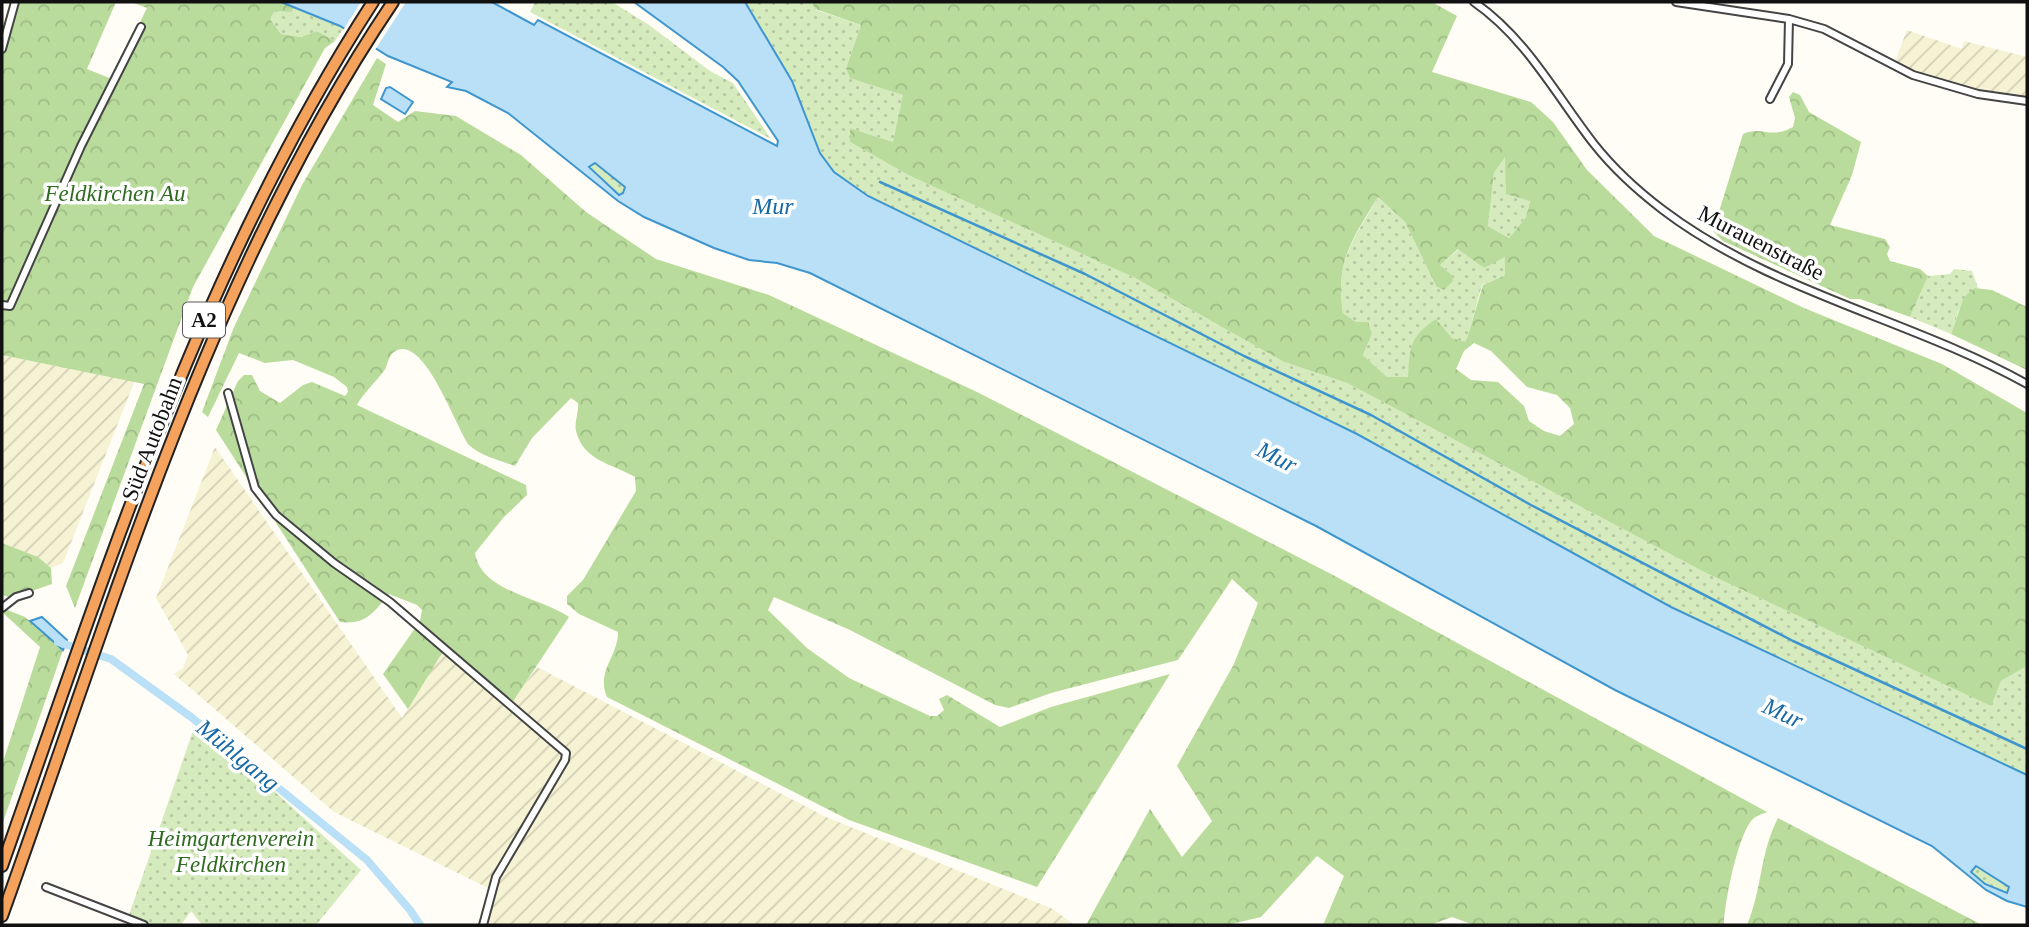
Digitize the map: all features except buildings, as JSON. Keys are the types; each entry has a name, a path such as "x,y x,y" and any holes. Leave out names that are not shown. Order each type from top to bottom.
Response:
{"highway":[{"name":"Süd Autobahn","path":"2,866 92,611 210,305 291,137 346,42 373,2"},
{"name":"Süd Autobahn","path":"2,916 159,479 225,314 305,147 361,50 393,2"}],"street":[{"path":"2,49 15,2"},
{"name":"Murauenstraße","path":"1474,2 1507,30 1536,61 1595,146 1641,192 1677,220 1733,254 2027,384"},
{"path":"1676,2 1789,19 1825,29 1899,69 1943,85 1999,98 2027,101"},
{"path":"1770,99 1788,64 1789,19"},
{"path":"2,305 10,306 81,146 141,27"},
{"path":"228,393 255,488 263,502 314,547 390,602 566,753 565,760 496,877 483,925"},
{"path":"2,608 16,597 29,593"},
{"path":"46,887 144,925"}],"shaded area":[{"path":"1907,30 1962,49 1964,41 2027,57 2027,99 2000,96 1944,83 1894,64"},
{"path":"2,355 135,380 63,563 51,568 37,557 2,543"},
{"path":"215,447 402,718 444,648 512,702 537,667 826,817 1053,909 1074,925 486,925 494,891 334,812 174,674 183,668 188,655 156,598"}],"green space":[{"name":"Feldkirchen Au","path":"18,2 116,2 87,69 112,79 147,8 131,2 281,2 295,7 290,12 275,11 270,19 281,34 301,37 317,31 335,41 325,48 193,287 75,608 66,586 144,384 2,355 2,47"},
{"path":"535,2 612,2 649,25 710,71 733,83 771,139 530,12"},
{"path":"745,2 812,2 816,10 861,25 846,68 904,95 893,142 850,128 850,142 910,176 1135,278 1284,362 1347,383 1706,573 1990,705 2001,681 2027,666 2027,775 1671,607 1357,434 868,196 834,172 820,153 792,81"},
{"path":"812,2 1432,2 1457,16 1432,72 1531,102 1553,122 1587,170 1654,236 1804,308 1942,364 2027,413 2027,666 2001,681 1991,706 1706,573 1347,383 1284,362 1135,278 910,176 850,142 850,128 893,142 903,95 850,78 846,68 861,25 815,9","holes":["1505,157 1506,194 1530,201 1526,217 1509,238 1488,226 1494,173","1378,197 1405,222 1436,286 1444,290 1453,281 1452,275 1440,265 1458,249 1484,268 1505,257 1505,275 1483,285 1466,342 1452,338 1436,319 1427,325 1413,344 1408,377 1387,377 1363,355 1372,334 1368,322 1356,322 1343,313 1341,279 1353,239","1474,343 1491,351 1527,387 1557,395 1570,408 1574,424 1560,436 1544,431 1529,421 1524,406 1498,382 1471,380 1456,369 1464,351"]},
{"path":"295,7 343,29 335,41 317,31 301,37 281,34 270,19 275,11 290,12"},
{"path":"377,58 386,64 373,105 398,122 415,111 456,116 521,155 586,212 656,259 769,295 977,392 1333,575 1767,812 1752,820 1742,840 1729,887 1724,925 1474,925 1452,917 1430,925 1323,925 1344,876 1317,856 1261,917 1227,925 1086,925 1150,809 1182,857 1212,821 1177,766 1234,664 1258,603 1232,579 1178,660 1051,693 1009,708 995,705 850,630 774,597 768,610 807,648 849,678 930,716 937,716 944,710 939,699 947,695 1000,727 1051,707 1170,674 1037,887 849,820 607,697 604,679 618,632 579,614 567,604 567,596 583,580 636,491 635,477 600,460 585,449 576,431 578,403 571,398 532,438 515,466 480,453 470,446 465,438 428,369 417,356 405,349 392,354 384,371 357,405 526,485 527,495 503,518 475,553 488,577 513,592 569,617 512,703 445,648 408,709 383,674 420,621 422,610 417,605 389,594 363,619 340,622 216,430 238,381 244,375 252,375 260,391 280,403 303,385 312,382 345,396 347,387 334,377 293,360 265,363 239,353 208,417 202,412 234,327 302,185"},
{"path":"1793,92 1800,95 1809,112 1861,142 1852,175 1830,225 1885,239 1890,247 1887,254 1890,261 1920,269 1928,276 1910,317 1860,299 1850,299 1723,241 1713,231 1743,134 1755,131 1772,133 1793,127 1795,118 1789,97"},
{"path":"1505,156 1507,173 1530,200 1526,217 1509,238 1488,226 1494,173"},
{"path":"591,163 595,163 625,187 623,193 619,195 592,172"},
{"path":"651,194 672,210 674,218 670,220 645,202 645,195"},
{"path":"1378,197 1405,222 1436,286 1452,275 1440,265 1459,249 1505,256 1505,275 1482,285 1466,343 1452,338 1436,320 1409,377 1387,377 1363,355 1372,334 1343,313 1341,295 1344,265 1354,239"},
{"path":"1954,269 1972,271 1978,288 1975,288 1959,310 1951,334 1910,317 1928,276 1950,274"},
{"path":"1975,288 1992,290 2027,307 2027,370 1951,334 1964,297"},
{"path":"2,543 38,557 51,568 52,584 12,598 2,595"},
{"path":"5,609 25,617 63,650 2,825 2,765 40,647 2,612"},
{"name":"Heimgartenverein Feldkirchen","path":"194,728 263,781 361,870 316,925 202,925 191,911 181,925 152,925 129,915"},
{"path":"1778,818 1982,925 1747,925 1768,844"},
{"path":"1976,866 2009,887 2007,893 1985,884 1971,872"}],"water":[{"name":"Mur","path":"281,2 492,2 534,25 538,20 777,146 778,141 738,81 634,2 745,2 792,81 820,153 834,172 868,196 1357,434 1671,607 2027,775 2027,907 2007,901 1986,890 1932,846 1615,690 1316,526 810,273 777,263 749,260 714,248 644,217 618,201 508,113 466,91 447,87 452,82 388,56 340,26","holes":["595,163 625,187 623,193 619,195 589,167","1976,866 2009,887 2007,893 1985,884 1971,872"]},
{"path":"390,87 413,102 405,114 381,99 386,88"},
{"path":"42,617 67,640 63,650 30,621"}],"pier":[{"path":"361,2 406,2 375,50 342,32"}],"waterway":[{"path":"880,182 1085,274 1244,356 1371,415 1531,505 1793,641 2027,749"},
{"name":"Mühlgang","path":"58,642 111,659 191,717 367,860 420,925"}]}
